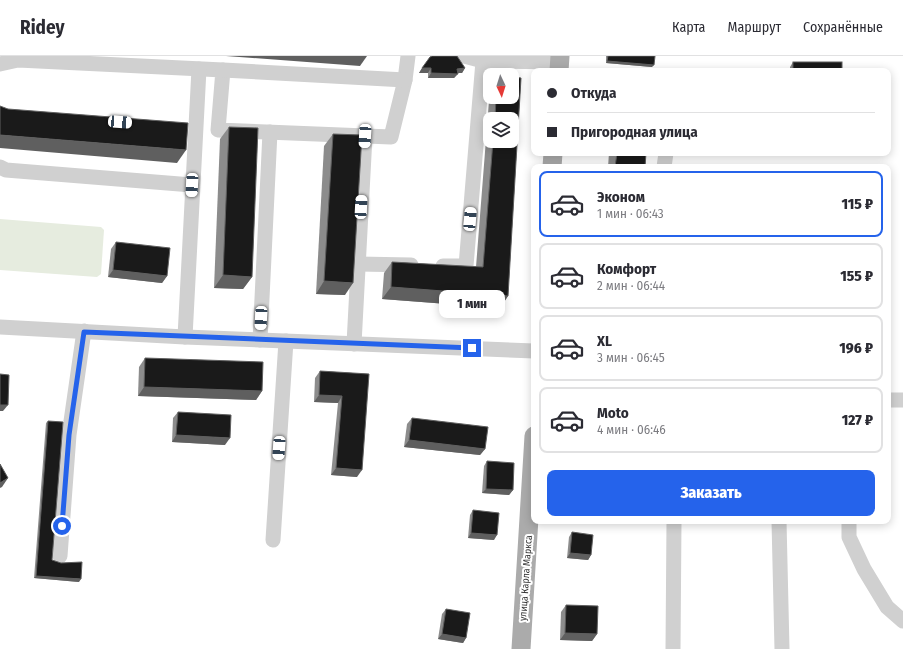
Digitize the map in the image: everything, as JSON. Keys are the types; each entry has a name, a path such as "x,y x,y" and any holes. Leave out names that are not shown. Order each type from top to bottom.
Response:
{"main road":[{"name":"улица Карла Маркса","path":"521,649 531,485"}],"street":[{"path":"223,70 218,130 391,137 408,56"},
{"path":"464,56 483,60 560,63"},
{"path":"0,64 18,60 404,80"},
{"path":"358,264 466,266 483,60"},
{"path":"185,337 199,69"},
{"path":"179,126 195,128"},
{"path":"260,340 270,132"},
{"path":"354,344 365,136"},
{"path":"0,167 6,170 192,185"},
{"path":"0,327 185,337 531,351"},
{"path":"60,556 69,435 84,332"},
{"path":"273,540 286,341"},
{"path":"674,524 674,649"},
{"path":"779,524 782,649"},
{"path":"849,524 849,537 864,569 887,607 903,621"}],"shaded area":[{"path":"0,219 101,227 104,230 101,274 97,277 0,270"}],"building":[{"path":"432,56 457,56 465,68 457,69 458,74 431,73 431,68 422,68"},
{"path":"608,56 655,56 654,65 607,61"},
{"path":"793,62 842,62 842,68 793,68"},
{"path":"519,78 521,78 519,112 495,112 496,104 519,104"},
{"path":"0,106 8,109 188,123 186,150 0,135"},
{"path":"229,127 258,128 252,277 223,275"},
{"path":"333,134 362,135 353,283 324,281"},
{"path":"492,148 517,148 508,296 391,287 392,262 483,267"},
{"path":"617,156 646,156 645,164 615,164"},
{"path":"116,242 170,248 167,276 113,270"},
{"path":"145,358 263,362 262,391 144,387"},
{"path":"320,371 369,374 362,470 336,468 342,396 319,395"},
{"path":"0,374 9,375 8,405 0,405"},
{"path":"178,412 231,415 230,438 176,435"},
{"path":"412,418 488,427 485,449 409,440"},
{"path":"48,421 63,422 52,560 61,563 82,562 81,579 36,576"},
{"path":"487,461 514,463 513,490 486,489"},
{"path":"0,464 8,478 0,483"},
{"path":"473,510 499,513 497,535 471,533"},
{"path":"572,532 593,535 591,555 570,553"},
{"path":"566,605 598,606 597,634 565,633"},
{"path":"446,609 470,613 466,638 442,634"}],"route":[{"path":"62,526 69,435 84,332 472,348"}]}
